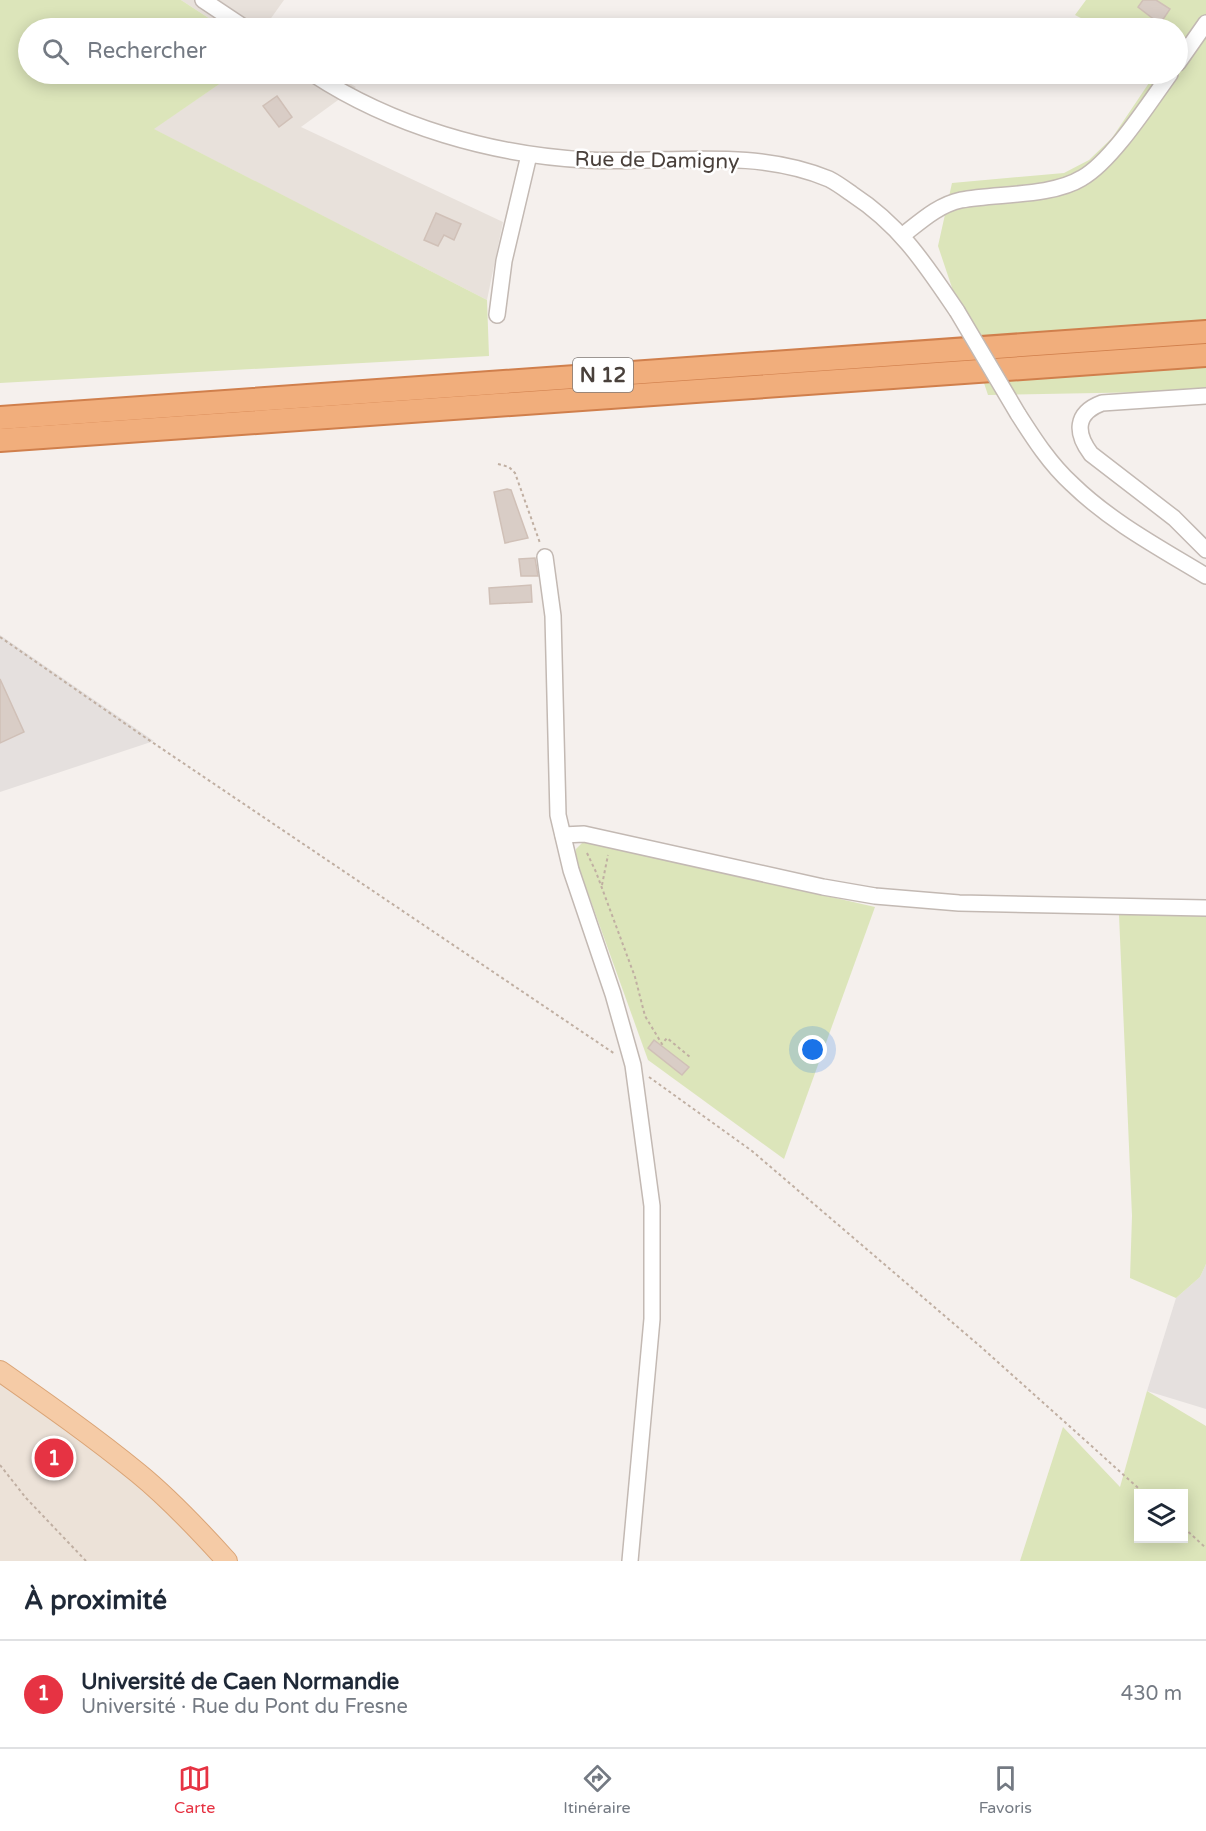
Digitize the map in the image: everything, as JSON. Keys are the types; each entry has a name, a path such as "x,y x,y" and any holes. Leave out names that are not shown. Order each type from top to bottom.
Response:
{"highway":[{"name":"N 12","path":"0,418 1206,332"},
{"name":"N 12","path":"0,440 1206,355"}],"main road":[{"path":"0,1371 140,1474 184,1515 227,1561"}],"street":[{"path":"203,0 230,18"},
{"path":"1188,49 1206,23"},
{"name":"Rue de Damigny","path":"332,84 391,116 469,142 529,155 588,160 743,160 791,166 831,180 869,205 903,235 957,311 1041,450 1071,484 1116,521 1206,576"},
{"path":"903,235 931,212 959,201 1059,188 1080,180 1096,169 1163,84"},
{"path":"497,315 504,261 529,155"},
{"path":"1206,396 1102,403 1091,407 1083,417 1079,430 1082,443 1091,454 1174,518 1206,550"},
{"path":"1173,556 1188,532"},
{"path":"545,557 554,616 558,815 571,870 613,994 633,1065 652,1206 652,1308 630,1561"},
{"path":"563,835 584,834 823,887 875,896 959,903 1206,908"}],"path":[{"path":"498,464 509,467 515,473 545,557"},
{"path":"0,637 143,736 633,1065 752,1152 981,1347 1139,1489"},
{"path":"602,887 610,840"},
{"path":"587,853 635,977 645,1016 662,1044 667,1038 690,1057"},
{"path":"0,1465 26,1498 86,1561"},
{"path":"1188,1532 1206,1548"}],"shaded area":[{"path":"181,0 284,0 271,18 209,18"},
{"path":"219,84 351,84 356,87 301,127 503,222 487,300 153,129"},
{"path":"0,635 154,741 0,792"},
{"path":"1206,1264 1206,1409 1147,1391 1176,1298 1200,1277"},
{"path":"0,1380 136,1478 213,1561 0,1561"}],"green space":[{"path":"0,0 181,0 209,18 18,18 18,84 219,84 154,129 487,300 489,356 0,383"},
{"path":"1086,0 1206,0 1206,391 988,395 938,246 952,183 1064,173 1089,160 1112,138 1148,84 1188,84 1188,18 1081,18 1075,15"},
{"path":"582,843 593,843 875,907 784,1159 648,1060 575,857 576,849"},
{"path":"1206,913 1206,1264 1200,1277 1176,1298 1130,1278 1132,1216 1119,915"},
{"path":"1147,1391 1206,1426 1206,1561 1020,1561 1063,1427 1120,1487"}],"building":[{"path":"1143,0 1156,0 1170,9 1164,18 1152,18 1138,7"},
{"path":"277,96 292,117 279,127 263,106"},
{"path":"436,213 461,224 454,240 444,235 438,246 424,240"},
{"path":"511,490 528,538 505,543 494,492"},
{"path":"535,558 538,576 521,576 519,559"},
{"path":"531,585 532,602 490,604 489,588"},
{"path":"0,679 24,732 0,743"},
{"path":"654,1040 689,1067 682,1075 648,1048"}],"place":[{"name":"Université de Caen Normandie","path":"54,1458"}]}
